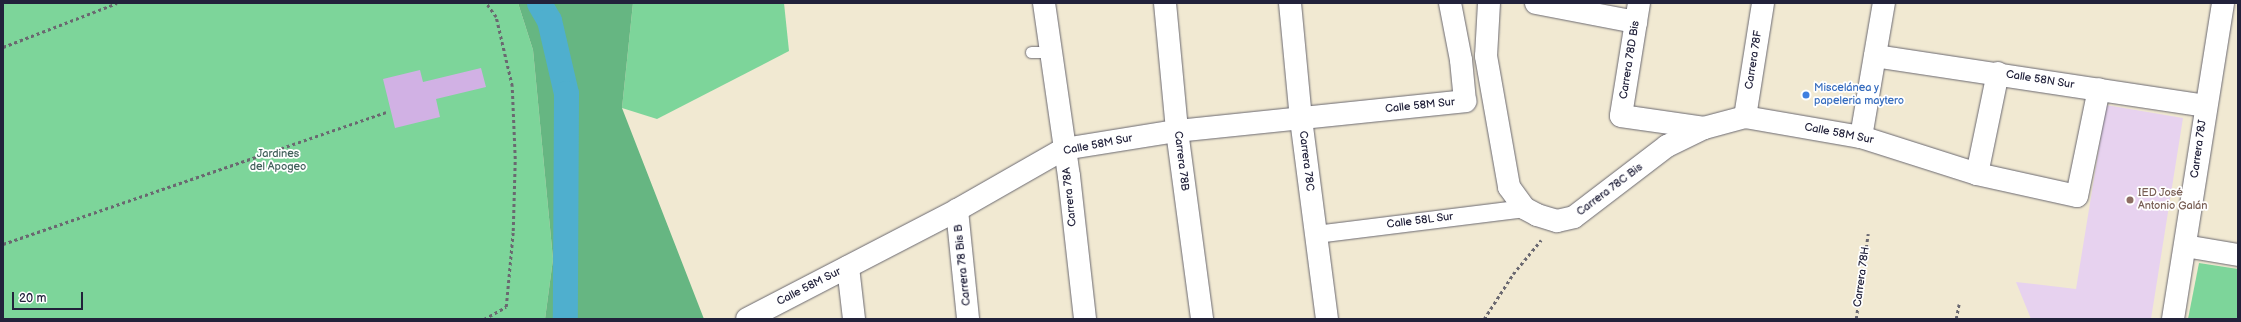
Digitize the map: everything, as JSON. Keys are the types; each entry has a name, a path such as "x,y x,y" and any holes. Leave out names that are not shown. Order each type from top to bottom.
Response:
{"street":[{"name":"Carrera 78A","path":"1044,3 1041,52 1064,149 1084,319"},
{"name":"Carrera 78B","path":"1165,3 1178,131 1202,319"},
{"name":"Carrera 78C","path":"1290,3 1301,119 1327,319"},
{"path":"1450,3 1461,60 1486,56"},
{"path":"1489,3 1486,56 1509,187 1524,208 1557,221"},
{"path":"1536,3 1637,13"},
{"name":"Carrera 78F","path":"1745,117 1763,3"},
{"path":"1861,137 1884,3"},
{"name":"Carrera 78J","path":"2173,319 2205,106 2223,3"},
{"name":"Carrera 78D Bis","path":"1621,116 1637,13"},
{"name":"Calle 58N Sur","path":"1875,56 1998,73 2205,106"},
{"name":"Calle 58M Sur","path":"747,319 957,210 1064,149 1178,131 1465,101 1461,60"},
{"path":"1977,174 1998,73"},
{"name":"Calle 58M Sur","path":"1621,116 1704,128 1745,117 1861,137 1977,174 2076,196 2099,89"},
{"name":"Carrera 78C Bis","path":"1557,221 1574,217 1667,146 1704,128"},
{"name":"Calle 58L Sur","path":"1316,234 1524,208"},
{"name":"Carrera 78 Bis B","path":"957,210 968,319"},
{"path":"2185,246 2238,255"},
{"path":"848,267 854,319"}],"path":[{"path":"3,47 117,3"},
{"path":"484,319 506,307 513,231 515,159 512,86 496,17 486,3"},
{"path":"3,244 386,112"},
{"path":"1484,319 1513,274 1557,221"},
{"name":"Carrera 78H","path":"1856,319 1868,234"},
{"path":"1956,319 1959,304"}],"shaded area":[{"name":"IED José Antonio Galán","path":"2106,105 2183,118 2151,319 2031,319 2016,282 2076,289"}],"green space":[{"name":"Jardines del Apogeo","path":"3,3 518,3 533,50 553,259 545,319 3,319"},
{"path":"518,3 633,3 622,108 704,319 545,319 553,259 533,50"},
{"path":"633,3 784,3 789,51 657,119 622,108"},
{"path":"2199,263 2238,269 2238,319 2188,319"}],"building":[{"path":"481,68 486,87 436,99 440,117 395,128 383,79 420,70 423,82"}],"waterway":[{"path":"539,3 549,20 566,93 565,319"}],"place":[{"name":"Miscelánea y papeleria maytero","path":"1806,95"},
{"name":"IED José Antonio Galán","path":"2130,200"}]}
